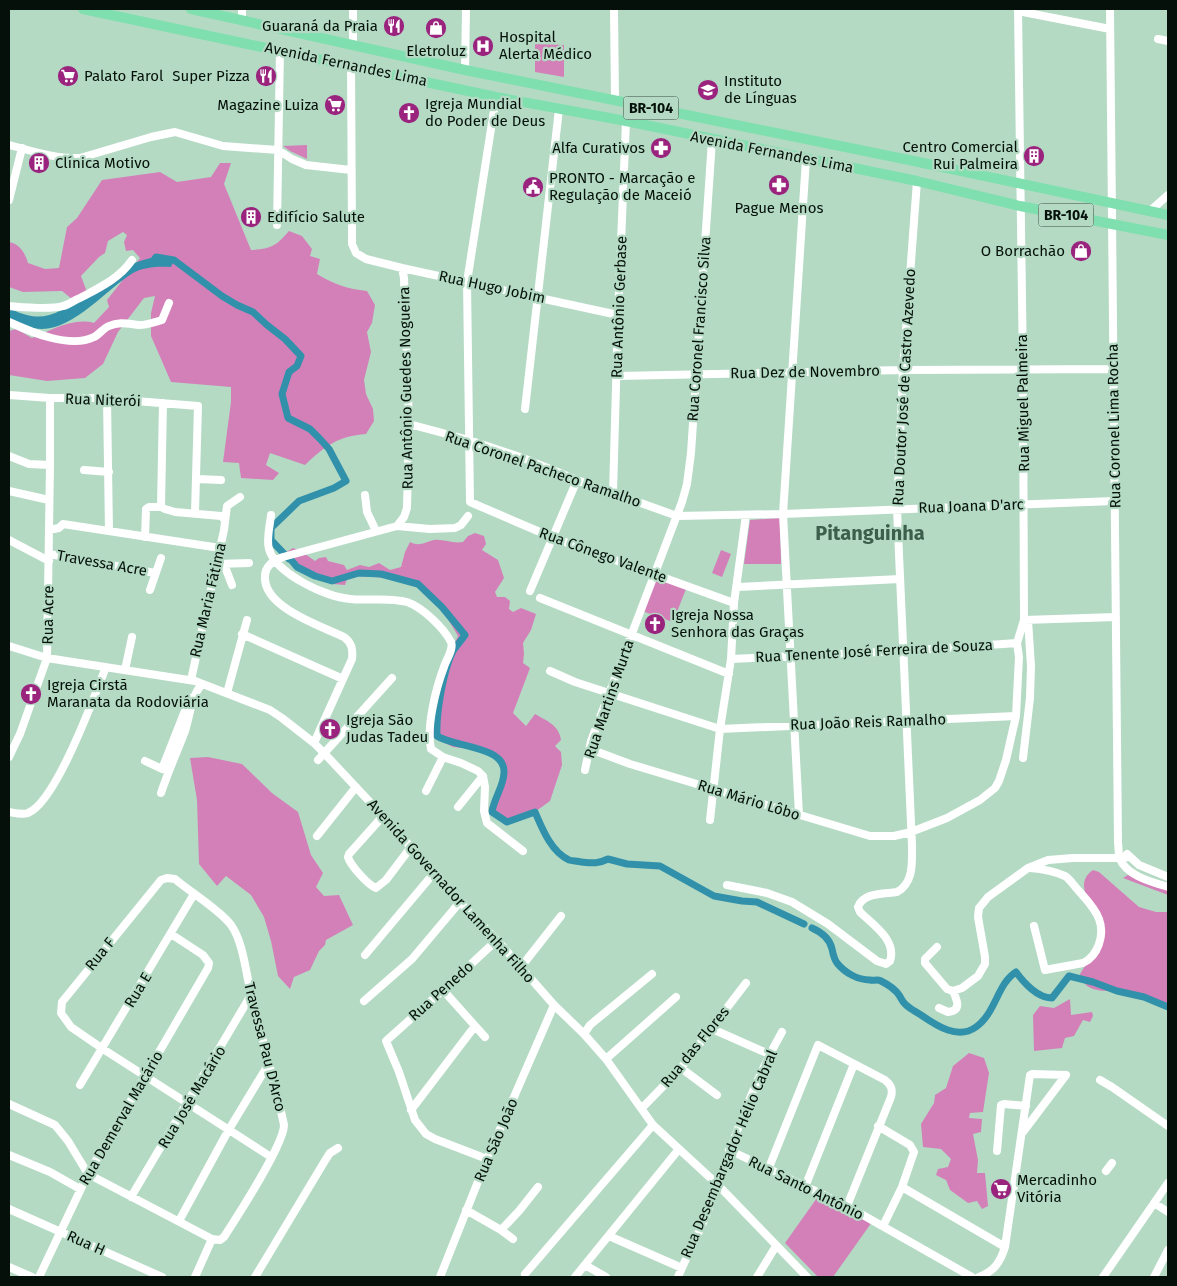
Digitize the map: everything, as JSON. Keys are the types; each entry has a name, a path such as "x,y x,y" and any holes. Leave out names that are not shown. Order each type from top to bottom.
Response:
{"highway":[{"name":"Avenida Fernandes Lima","path":"83,9 496,97 916,181 1020,206 1168,235"},
{"name":"Avenida Fernandes Lima","path":"191,9 242,14 352,44 464,70 1168,215"}],"street":[{"path":"352,44 353,9"},
{"path":"464,70 466,9"},
{"path":"614,9 615,100"},
{"name":"Rua Coronel Lima Rocha","path":"1110,9 1118,843 1120,858"},
{"path":"1018,10 1110,30"},
{"name":"Rua Miguel Palmeira","path":"1018,10 1026,620 1031,666 1030,698 1023,758"},
{"path":"1158,39 1168,41"},
{"path":"277,225 280,50"},
{"path":"9,145 68,158 80,158 151,137 175,132 224,146 278,150 292,159 313,166 351,170 351,65"},
{"path":"469,440 467,282 496,97"},
{"path":"525,408 559,109"},
{"name":"Rua Antônio Gerbase","path":"613,493 626,122"},
{"name":"Rua Coronel Francisco Silva","path":"677,516 687,484 712,140"},
{"path":"9,200 22,148"},
{"path":"277,167 292,159"},
{"path":"799,815 784,514 792,373 789,348 806,159"},
{"name":"Rua Hugo Jobim","path":"351,170 352,244 356,253 366,258 410,270 618,315"},
{"name":"Rua Doutor José de Castro Azevedo","path":"727,885 767,893 792,902 828,924 877,962 882,964 888,963 892,955 888,942 860,912 858,907 860,901 866,897 897,892 907,885 911,869 897,509 903,370 916,181"},
{"path":"1150,211 1168,195"},
{"path":"9,306 28,308 62,307 100,288 119,275 132,260"},
{"name":"Rua Antônio Guedes Nogueira","path":"397,526 404,517 407,508 409,424 404,278 402,268"},
{"name":"Rua Antônio Guedes Nogueira","path":"404,278 410,270"},
{"path":"9,322 57,340 77,341 94,338 108,326 124,322 141,325 162,320 169,303"},
{"name":"Rua Dez de Novembro","path":"617,376 696,375 768,369 792,373 903,370 1023,371 1113,369"},
{"name":"Rua Niterói","path":"9,395 108,399 198,406 197,479"},
{"name":"Rua Acre","path":"9,757 20,734 47,658 50,398"},
{"path":"108,399 109,531"},
{"path":"161,507 163,403"},
{"name":"Rua Coronel Pacheco Ramalho","path":"409,424 469,440 523,458 577,480 677,516"},
{"name":"Rua Cônego Valente","path":"469,440 469,497 473,505 554,538 734,603"},
{"path":"9,456 29,464 50,465"},
{"path":"84,470 109,472"},
{"path":"195,514 197,479 221,480"},
{"path":"530,591 577,480"},
{"path":"9,491 49,500"},
{"path":"365,495 368,512 376,531"},
{"name":"Rua Maria Fátima","path":"196,682 220,564 220,548 227,506 240,497"},
{"name":"Rua Joana D'arc","path":"677,516 784,514 1114,501"},
{"path":"145,537 147,508 161,507 195,514 221,516 225,520"},
{"path":"271,515 268,546 270,552 279,559 291,575 329,595 351,600 406,602 426,613 445,633 452,644 441,674 429,731 431,748 443,757 462,763 478,771 483,776 486,787 484,811 486,823 523,851"},
{"path":"710,820 720,729 731,659 734,603 746,515"},
{"path":"314,743 352,660 353,649 344,637 292,612 274,599 264,582 267,568 279,559 298,552 376,531 397,526 430,530 455,528 461,525 468,516"},
{"name":"Rua Martins Murta","path":"585,770 590,749 610,693 677,516"},
{"path":"49,530 59,528 63,524 220,548"},
{"name":"Travessa Acre","path":"9,540 49,557 155,573"},
{"path":"150,590 160,558"},
{"path":"232,585 220,564 249,563"},
{"path":"737,587 900,579"},
{"path":"540,598 729,674"},
{"path":"1026,620 1116,617"},
{"path":"227,693 247,620"},
{"name":"Rua Miguel Palmeira","path":"911,832 955,814 980,800 995,788 999,781 1016,716 1019,657 1017,643 1026,620"},
{"path":"242,634 343,679"},
{"path":"125,670 132,637"},
{"name":"Rua Tenente José Ferreira de Souza","path":"731,659 1017,643"},
{"name":"Avenida Governador Lamenha Filho","path":"9,646 47,658 196,682 270,710 314,743 554,1004 584,1034 606,1059 653,1125 717,1184 808,1277"},
{"path":"9,812 22,814 33,810 46,797 69,757 106,667"},
{"path":"550,672 575,682 720,729"},
{"path":"318,760 392,678"},
{"path":"145,761 162,769 196,682"},
{"path":"161,793 198,688 196,682"},
{"name":"Rua João Reis Ramalho","path":"720,729 1016,716"},
{"name":"Rua Mário Lôbo","path":"590,749 630,764 870,836 894,836 911,832"},
{"path":"426,791 443,757"},
{"path":"458,806 483,776"},
{"path":"317,836 356,787"},
{"path":"383,816 348,857 350,862 370,885 376,888 386,880 411,848"},
{"path":"1118,843 1129,857 1139,865 1168,877"},
{"path":"953,991 962,988 978,976 985,964 986,957 978,917 982,902 1028,868 1048,860 1059,858 1129,857"},
{"path":"1120,858 1134,874 1168,887"},
{"path":"1028,868 1052,872 1069,880 1085,898 1099,919 1100,942 1097,950 1088,961 1045,970 1034,926"},
{"path":"365,955 434,872"},
{"name":"Travessa Pau D'Arco","path":"156,887 162,880 174,879 230,924 235,932 240,945 284,1125 284,1131 271,1157 224,1237 220,1240 212,1239"},
{"name":"Rua F","path":"103,1049 71,1027 61,1013 62,1002 156,887"},
{"name":"Rua E","path":"80,1085 194,894"},
{"path":"364,1001 412,959 460,902"},
{"path":"521,967 562,916"},
{"name":"Rua Demerval Macário","path":"39,1277 88,1174 208,968 209,963 204,954 171,934"},
{"name":"Rua Penedo","path":"411,1110 399,1072 386,1041 497,940"},
{"path":"937,947 926,959 926,963 947,988 953,991 958,1002 958,1007 955,1010 948,1012 940,1008"},
{"path":"584,1034 590,1025 652,974"},
{"name":"Rua das Flores","path":"642,1108 681,1068 746,983"},
{"path":"444,990 485,1037"},
{"name":"Rua José Macário","path":"131,1197 251,995"},
{"path":"606,1059 676,997"},
{"name":"Rua São João","path":"440,1277 454,1247 466,1210 487,1159 554,1004"},
{"path":"474,1026 411,1110 415,1120 426,1134 487,1159"},
{"path":"710,1028 769,1054"},
{"name":"Rua Desembargador Hélio Cabral","path":"678,1277 707,1214 730,1150 769,1054 782,1032"},
{"path":"768,1170 818,1045 891,1085 892,1093 889,1102 847,1206"},
{"path":"103,1049 271,1157"},
{"path":"805,1187 854,1064"},
{"path":"179,1221 228,1131 268,1065"},
{"path":"681,1068 717,1095"},
{"path":"979,1277 992,1275 1005,1247 1014,1180 1031,1074 1066,1075 1022,1132"},
{"path":"1100,1080 1168,1126"},
{"path":"622,1097 628,1089"},
{"path":"9,1104 55,1125 68,1141 88,1174 212,1239 195,1277"},
{"path":"997,1151 1000,1107 1004,1104 1026,1106"},
{"path":"525,1274 653,1125"},
{"path":"878,1126 910,1145 914,1152 902,1187 883,1226"},
{"path":"255,1277 326,1159 338,1148"},
{"path":"575,1277 679,1149"},
{"name":"Rua Santo Antônio","path":"730,1150 768,1170 847,1206 972,1277"},
{"path":"9,1155 50,1172 80,1189"},
{"path":"1106,1171 1112,1162"},
{"path":"1014,1180 1022,1185"},
{"path":"1103,1277 1168,1184"},
{"path":"502,1230 538,1187"},
{"path":"902,1187 1005,1247"},
{"path":"1154,1203 1168,1212"},
{"name":"Rua H","path":"9,1209 162,1277"},
{"path":"466,1210 502,1230 513,1239"},
{"path":"609,1236 682,1268"},
{"path":"757,1277 776,1246"},
{"path":"1154,1277 1168,1250"},
{"path":"585,1265 606,1277"},
{"path":"9,1267 32,1277"}],"shaded area":[{"path":"535,44 564,45 564,77 535,72"},
{"path":"307,145 307,159 283,146"},
{"path":"220,163 231,163 224,184 251,250 273,246 289,231 302,236 312,249 310,256 320,259 317,274 341,286 367,291 375,305 372,323 367,332 371,352 364,380 366,394 373,409 374,421 366,434 347,437 332,443 305,465 270,453 266,465 279,473 273,480 241,478 239,463 223,462 231,402 231,387 171,382 151,336 151,313 155,296 144,298 118,332 103,364 85,378 47,381 9,375 9,331 16,329 32,338 71,323 94,323 109,307 107,300 140,258 133,250 126,251 124,242 127,235 123,232 108,241 105,253 81,276 87,292 72,299 62,291 23,292 9,287 9,242 22,250 28,263 45,269 59,268 67,227 77,218 102,180 160,172 177,182 211,177"},
{"path":"780,518 781,564 744,564 750,520"},
{"path":"475,533 484,536 486,544 482,550 498,560 504,578 495,592 497,597 505,597 510,601 509,609 513,612 521,608 536,614 531,630 523,643 523,663 530,668 513,713 526,726 535,714 544,719 555,727 561,740 555,746 561,752 562,765 550,801 532,814 507,822 496,817 489,808 502,783 502,764 499,760 482,750 453,747 435,738 432,728 441,685 450,653 458,636 442,609 417,586 403,579 359,576 347,579 345,585 332,584 291,564 285,553 293,548 315,561 326,557 328,561 344,565 347,570 360,565 369,567 379,563 390,570 401,567 410,542 420,544 438,540 463,542 468,536"},
{"path":"721,550 731,554 722,577 712,573"},
{"path":"655,577 686,589 673,622 642,611"},
{"path":"208,757 242,764 272,793 298,812 311,855 323,873 316,887 324,896 339,895 353,925 326,940 310,970 294,977 290,989 278,976 264,917 251,895 226,876 217,886 199,864 197,800 190,758"},
{"path":"1093,870 1099,872 1139,907 1156,912 1168,912 1168,1004 1131,993 1101,991 1083,982 1080,974 1096,948 1102,923 1086,896 1084,889 1084,882"},
{"path":"1128,875 1168,889 1168,895 1123,878"},
{"path":"1070,999 1071,1015 1092,1012 1093,1016 1090,1022 1083,1020 1074,1036 1065,1038 1062,1048 1034,1051 1033,1015 1040,1006 1054,1008"},
{"path":"969,1053 984,1058 989,1073 983,1112 970,1113 969,1118 982,1119 981,1132 973,1134 978,1160 977,1173 985,1173 988,1206 982,1209 977,1201 968,1203 950,1190 946,1180 936,1175 938,1169 948,1167 951,1159 941,1149 923,1147 921,1124 934,1103 935,1095 946,1088 953,1066"},
{"path":"819,1195 872,1222 833,1277 818,1277 785,1243"}],"water":[{"path":"156,257 174,260 171,267 151,267 133,273 78,316 66,322 42,329 9,320 9,309 34,320 43,320 55,316 82,301 130,266"}],"waterway":[{"path":"152,263 156,257 174,260 222,296 253,312 285,339 301,356 297,366 289,372 282,394 288,418 310,429 320,439 329,449 346,481 334,488 299,501 271,528 271,540 289,559"},
{"path":"9,313 33,320 50,319 68,310 85,298"},
{"path":"292,561 297,567 315,576 332,581 359,573 381,574 418,584 442,607 465,635 449,659 439,705 437,736 487,752 502,763 504,777 492,812 507,822 535,812 552,846 569,860 595,863 608,859 627,864 660,866 714,896 757,902 804,924"},
{"path":"812,928 827,939 836,961 848,973 861,979 883,982 891,987 911,1009 941,1027 955,1032 969,1031 983,1021 1005,984 1016,972 1032,989 1047,997 1052,998 1069,976 1117,991 1144,997 1168,1007"}],"place":[{"name":"Guaraná da Praia","path":"394,26"},
{"name":"Eletroluz","path":"436,28"},
{"name":"Hospital Alerta Médico","path":"483,46"},
{"name":"Palato Farol","path":"68,76"},
{"name":"Super Pizza","path":"266,76"},
{"name":"Instituto de Línguas","path":"708,90"},
{"name":"Magazine Luiza","path":"335,105"},
{"name":"Igreja Mundial do Poder de Deus","path":"409,113"},
{"name":"Alfa Curativos","path":"661,148"},
{"name":"Centro Comercial Rui Palmeira","path":"1034,156"},
{"name":"Clínica Motivo","path":"39,163"},
{"name":"Pague Menos","path":"779,185"},
{"name":"PRONTO - Marcação e Regulação de Maceió","path":"533,187"},
{"name":"Edifício Salute","path":"251,217"},
{"name":"O Borrachão","path":"1081,251"},
{"name":"Igreja Nossa Senhora das Graças","path":"655,624"},
{"name":"Igreja Cirstã Maranata da Rodoviária","path":"31,694"},
{"name":"Igreja São Judas Tadeu","path":"330,729"},
{"name":"Mercadinho Vitória","path":"1001,1189"}],"district":[{"name":"Pitanguinha","path":"870,533"}]}
